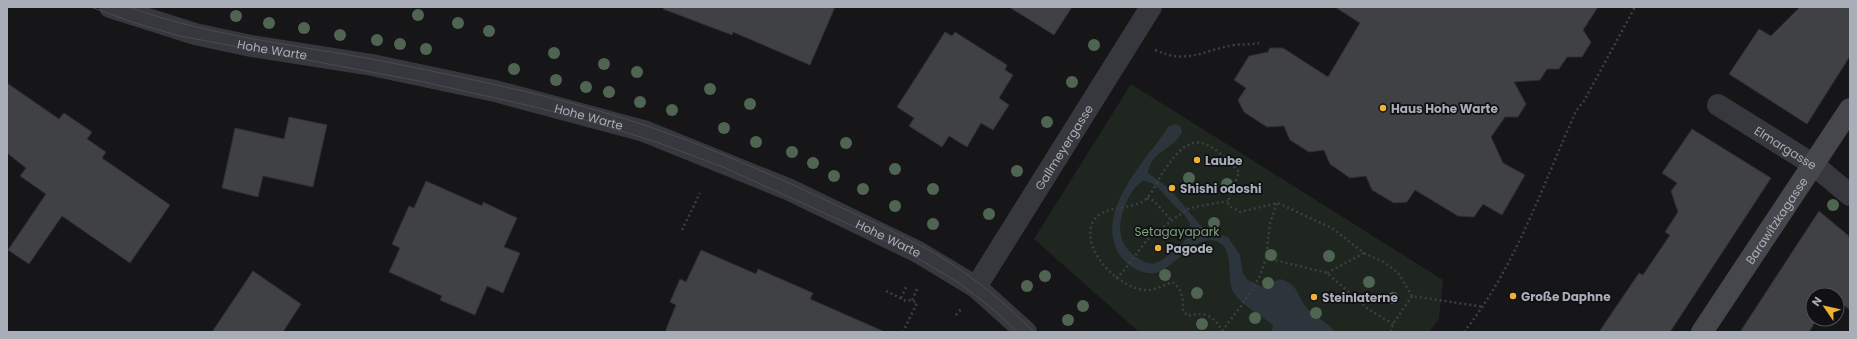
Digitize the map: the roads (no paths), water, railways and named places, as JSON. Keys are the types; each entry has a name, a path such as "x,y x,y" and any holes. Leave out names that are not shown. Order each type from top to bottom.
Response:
{"main road":[{"name":"Barawitzkagasse","path":"1702,332 1850,109"}],"street":[{"name":"Hohe Warte","path":"110,7 195,34 251,46 372,65 480,88 644,131 790,190 918,252 976,287 1026,332"},
{"name":"Gallmeyergasse","path":"976,287 1151,7"},
{"name":"Elmargasse","path":"1718,105 1814,165 1850,195"}],"tram line":[{"path":"91,7 138,24 180,36 424,82 535,107 593,122 659,143 723,167 899,247 959,283 993,309 1017,332"},
{"path":"129,7 196,27 264,41 368,58 502,86 602,112 667,133 710,149 775,177 927,249 952,264 977,282 1012,311 1034,332"}],"place":[{"name":"Haus Hohe Warte","path":"1383,108"},
{"name":"Laube","path":"1197,160"},
{"name":"Shishi odoshi","path":"1172,188"},
{"name":"Pagode","path":"1158,248"},
{"name":"Große Daphne","path":"1513,296"},
{"name":"Steinlaterne","path":"1314,297"}],"park label":[{"name":"Setagayapark","path":"1177,231"}]}
